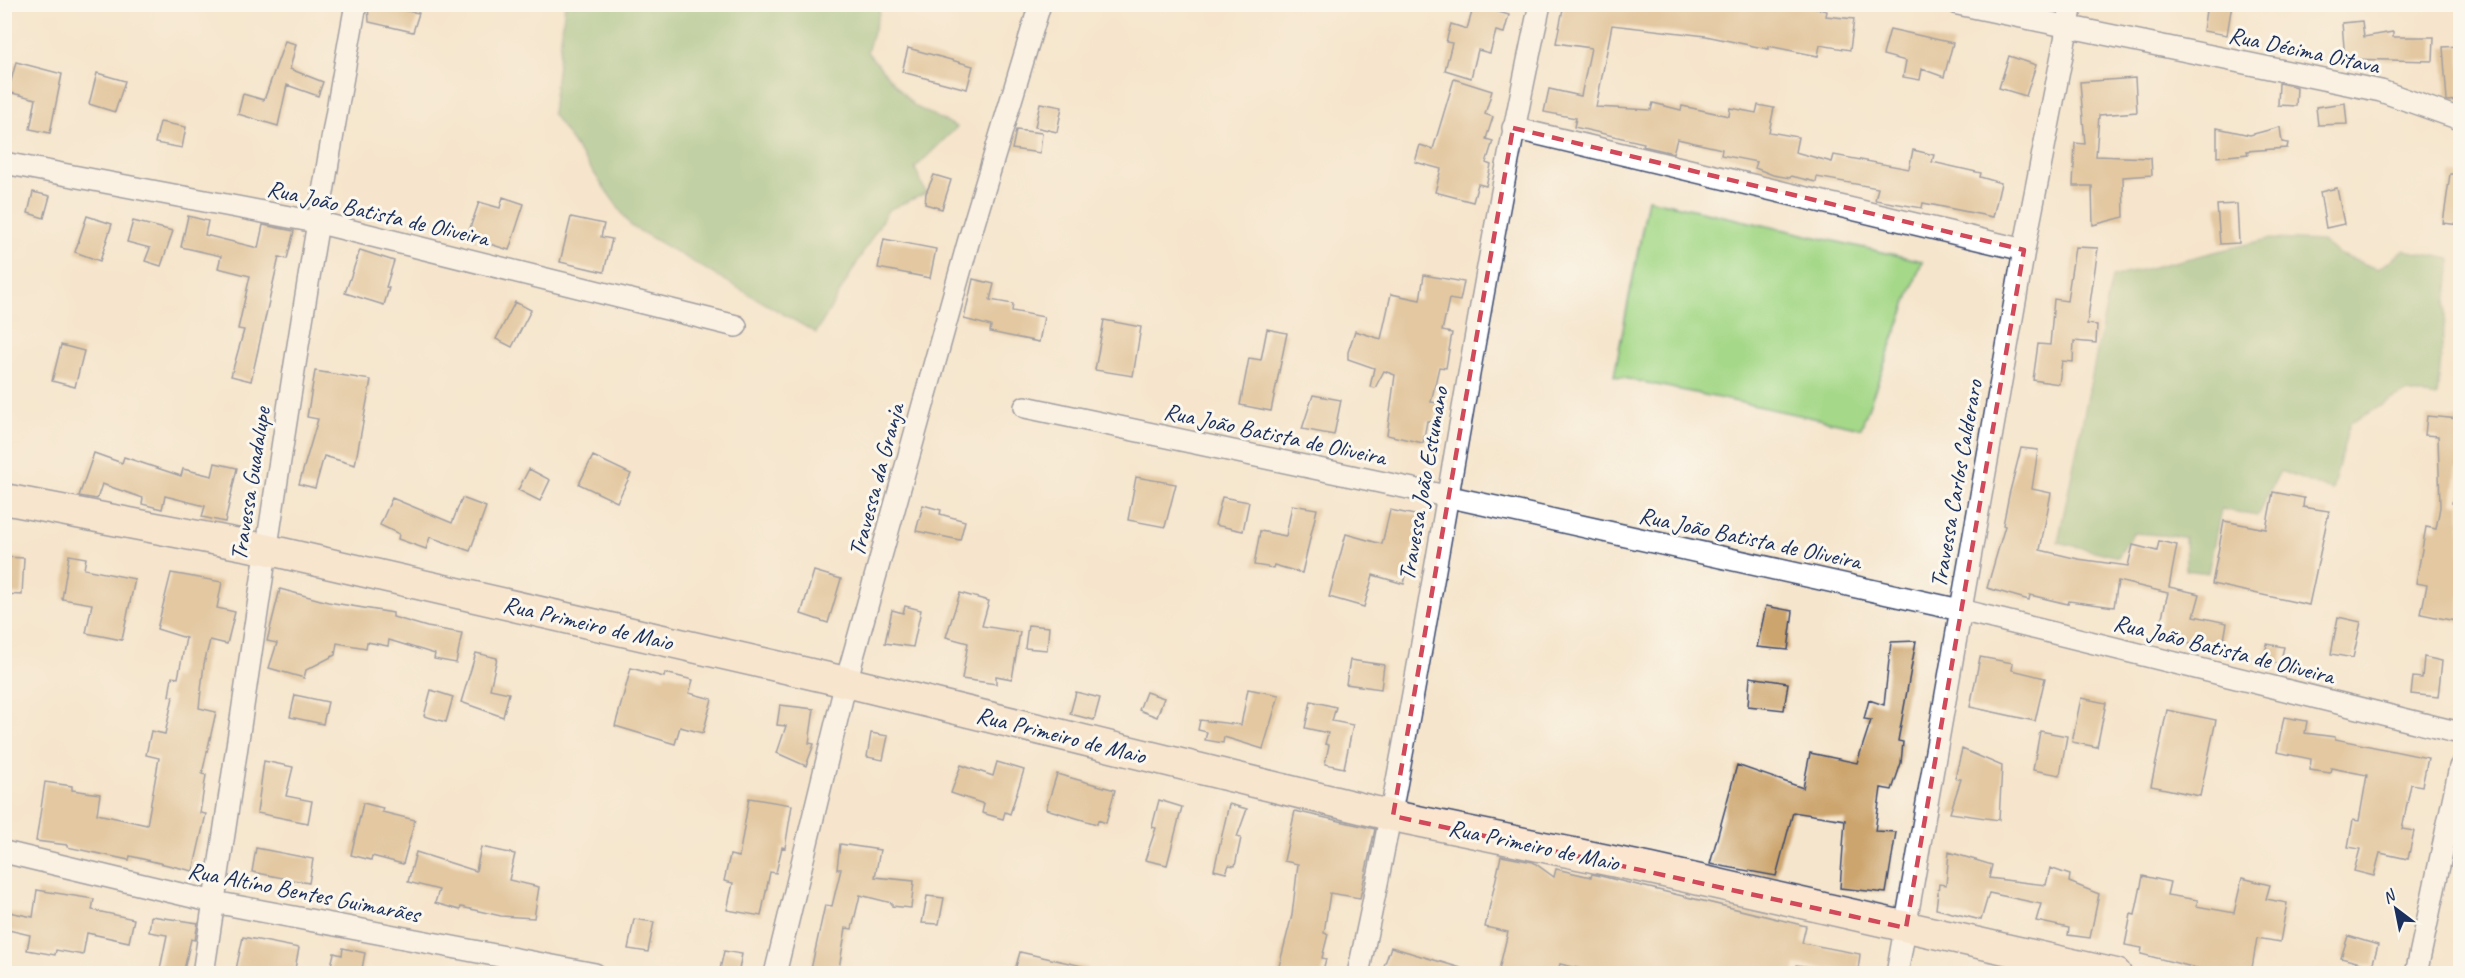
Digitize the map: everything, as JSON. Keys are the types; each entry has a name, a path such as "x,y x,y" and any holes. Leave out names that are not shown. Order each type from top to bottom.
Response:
{"street":[{"name":"Travessa Guadalupe","path":"203,974 265,549 316,222 356,4"},
{"name":"Travessa da Granja","path":"775,974 846,682 968,243 1040,4"},
{"name":"Travessa João Estumano","path":"1359,974 1393,816 1446,496 1513,128 1540,4"},
{"name":"Rua Décima Oitava","path":"1958,4 2382,91 2460,119"},
{"name":"Travessa Carlos Calderaro","path":"1897,974 2024,250 2072,4"},
{"path":"1513,128 2024,250"},
{"name":"Rua João Batista de Oliveira","path":"4,163 316,222 736,326"},
{"name":"Rua João Batista de Oliveira","path":"1025,407 1446,496 1960,610 2460,733"},
{"name":"Rua Primeiro de Maio","path":"4,499 265,549 846,682 1393,816 1652,869 2116,974"},
{"path":"2416,974 2460,767"},
{"name":"Rua Altíno Bentes Guimarães","path":"4,852 214,902 595,974"}],"highlighted area":[{"path":"1513,128 2024,250 1906,928 1393,816"}],"green space":[{"path":"882,4 867,52 914,106 957,127 915,168 926,193 888,210 816,333 631,226 552,113 565,5"},
{"path":"1648,199 1922,261 1861,428 1614,376"},
{"path":"2268,239 2322,241 2338,254 2378,269 2404,250 2451,259 2437,397 2406,392 2350,423 2332,490 2280,471 2257,516 2221,509 2208,573 2186,570 2185,537 2133,533 2118,557 2058,542 2112,277"}],"building":[{"path":"368,4 419,13 413,32 369,22"},
{"path":"1564,4 1796,4 1827,11 1826,16 1854,19 1850,50 1820,45 1818,56 1768,46 1768,49 1706,36 1612,25 1596,107 1651,110 1653,103 1681,110 1682,106 1729,116 1730,108 1756,113 1758,105 1774,108 1769,132 1798,137 1795,152 1832,162 1834,155 1909,169 1913,150 1934,155 1932,162 1981,173 1980,177 2001,183 1993,217 1923,203 1922,208 1875,200 1878,188 1817,177 1816,182 1791,176 1790,178 1773,175 1755,168 1757,162 1721,155 1722,149 1677,139 1673,153 1643,146 1644,143 1574,127 1576,118 1544,112 1549,89 1581,96 1591,48 1556,43"},
{"path":"2207,4 2232,4 2227,35 2203,31"},
{"path":"1474,5 1509,15 1504,33 1496,31 1490,53 1478,50 1471,78 1445,70 1452,43 1446,42 1451,24 1467,29"},
{"path":"2362,21 2364,37 2393,32 2393,37 2434,37 2433,61 2345,59 2342,23"},
{"path":"1890,29 1953,43 1944,77 1922,69 1920,80 1903,77 1906,61 1883,55"},
{"path":"285,41 296,44 290,69 323,82 318,96 287,85 278,126 238,114 243,94 264,100"},
{"path":"2460,46 2460,100 2447,101 2443,47"},
{"path":"908,48 973,66 967,89 902,72"},
{"path":"2009,56 2036,65 2026,96 1999,88"},
{"path":"16,62 62,74 50,133 30,129 36,99 8,92"},
{"path":"97,73 125,81 115,112 89,104"},
{"path":"2135,78 2137,112 2099,115 2096,156 2151,158 2152,175 2123,177 2124,217 2093,225 2092,186 2073,186 2075,143 2085,144 2080,82"},
{"path":"1454,79 1492,91 1485,114 1493,117 1486,139 1493,141 1486,163 1491,165 1486,186 1478,184 1473,202 1435,192 1441,169 1415,162 1420,145 1433,149"},
{"path":"2279,83 2297,87 2296,106 2278,105"},
{"path":"1040,103 1062,107 1057,132 1035,127"},
{"path":"2345,103 2347,124 2318,125 2316,107"},
{"path":"160,122 186,127 182,148 155,143"},
{"path":"2280,127 2282,142 2288,143 2287,148 2247,151 2248,154 2217,157 2217,128 2250,135"},
{"path":"1016,130 1042,133 1040,153 1012,149"},
{"path":"2450,174 2460,174 2460,225 2443,223"},
{"path":"934,175 951,180 942,209 925,204 926,193"},
{"path":"2337,188 2344,224 2326,228 2320,192"},
{"path":"33,192 50,196 44,218 28,213"},
{"path":"503,197 524,204 509,250 467,237 479,202 500,208"},
{"path":"2237,204 2239,243 2220,244 2217,205"},
{"path":"87,216 112,224 100,261 75,252"},
{"path":"188,216 208,221 205,235 258,248 263,225 294,231 287,259 279,257 251,381 231,376 244,330 238,329 250,276 218,268 221,256 181,247"},
{"path":"571,217 604,224 601,237 612,239 604,272 560,262"},
{"path":"133,221 173,231 161,266 145,261 150,248 127,242"},
{"path":"884,239 936,249 930,278 878,268"},
{"path":"2075,247 2098,248 2087,324 2097,325 2096,343 2074,341 2073,362 2062,361 2059,384 2033,380 2038,344 2050,345 2054,299 2067,301"},
{"path":"360,250 394,261 386,287 389,288 384,305 345,293"},
{"path":"1424,275 1464,282 1460,301 1449,299 1442,331 1452,333 1446,368 1439,367 1431,402 1439,403 1435,422 1427,421 1423,443 1387,435 1395,375 1384,371 1375,388 1370,387 1374,368 1348,359 1348,352 1355,331 1381,339 1391,294 1420,300"},
{"path":"973,279 994,284 990,300 1013,304 1012,311 1044,317 1039,342 990,332 991,326 964,319"},
{"path":"515,302 531,310 512,347 496,339"},
{"path":"1104,320 1141,327 1133,376 1095,370"},
{"path":"1267,329 1287,333 1271,411 1240,405 1249,358 1261,360"},
{"path":"61,345 84,351 75,387 52,381"},
{"path":"315,371 371,380 355,465 324,456 315,488 299,484 318,419 307,417"},
{"path":"1313,395 1341,400 1334,435 1302,429"},
{"path":"2427,416 2460,419 2460,468 2457,468 2452,503 2460,504 2460,622 2421,614 2427,585 2416,583 2426,527 2436,529 2440,507 2438,436 2425,435"},
{"path":"2021,448 2038,450 2032,489 2051,493 2040,550 2078,559 2128,566 2133,545 2157,551 2159,541 2177,545 2169,587 2200,594 2194,616 2227,623 2222,651 2157,636 2168,593 2118,581 2114,607 2069,601 2068,604 2030,595 2029,600 1987,588 2005,526 2003,525 2009,495"},
{"path":"94,453 122,463 124,457 181,476 183,469 212,476 215,463 237,468 225,522 202,517 205,506 165,496 162,509 142,504 143,498 102,484 97,499 79,496"},
{"path":"593,456 631,474 617,502 579,484"},
{"path":"529,469 550,480 540,501 518,490"},
{"path":"1136,477 1176,484 1165,527 1128,520"},
{"path":"2273,492 2304,498 2303,507 2329,511 2309,605 2212,584 2224,521 2266,529"},
{"path":"1222,497 1249,502 1243,531 1215,525"},
{"path":"392,498 452,523 462,498 486,507 470,551 430,537 426,549 398,539 399,534 380,525"},
{"path":"923,505 941,510 940,514 965,521 960,540 916,531"},
{"path":"1292,505 1317,509 1302,573 1274,565 1273,568 1254,565 1260,531 1286,536"},
{"path":"1390,510 1420,516 1404,584 1373,575 1364,607 1329,597 1346,534 1382,544"},
{"path":"69,555 86,558 84,569 135,579 122,640 86,633 92,604 62,599"},
{"path":"5,557 24,558 22,595 4,594"},
{"path":"814,571 841,579 828,623 801,614"},
{"path":"171,573 222,582 217,608 235,612 227,644 210,640 204,664 199,708 216,712 202,774 206,775 200,813 206,814 193,871 130,856 129,860 67,847 67,845 36,841 45,782 72,786 72,790 100,794 97,814 147,825 159,758 146,755 151,731 165,734 173,697 169,696 172,677 178,678 186,638 157,629"},
{"path":"280,589 328,602 393,613 393,617 427,627 462,633 456,663 434,659 435,654 389,640 388,646 367,642 366,648 337,643 335,655 306,670 304,678 269,668 277,643 267,641"},
{"path":"960,593 989,601 982,626 1020,632 1012,679 996,676 996,684 962,679 968,643 946,637"},
{"path":"905,606 921,610 913,647 885,643 892,610 903,613"},
{"path":"1766,606 1793,611 1788,650 1757,647"},
{"path":"2338,617 2361,622 2353,658 2331,654"},
{"path":"1028,625 1049,627 1047,650 1025,648"},
{"path":"1916,641 1898,741 1903,742 1901,763 1892,790 1881,788 1875,831 1896,832 1886,893 1840,888 1845,820 1793,812 1776,876 1710,864 1737,765 1803,788 1810,753 1857,763 1871,720 1864,719 1869,700 1884,705 1891,642"},
{"path":"2267,644 2284,647 2280,664 2264,660"},
{"path":"476,653 497,658 490,689 509,693 503,717 461,702"},
{"path":"1980,657 2013,663 2012,670 2045,678 2035,721 1970,707"},
{"path":"2424,657 2442,661 2438,697 2411,694 2413,677 2422,678"},
{"path":"1350,660 1384,665 1381,689 1346,684"},
{"path":"631,668 664,677 665,673 693,680 689,693 712,699 703,733 680,727 675,744 615,726"},
{"path":"1750,677 1788,683 1784,710 1748,706"},
{"path":"1248,689 1279,695 1263,749 1224,737 1223,743 1205,740 1207,732 1198,730 1200,720 1241,725"},
{"path":"431,690 453,697 446,722 424,716"},
{"path":"1076,692 1100,698 1094,720 1070,714"},
{"path":"1146,692 1164,698 1157,717 1139,710"},
{"path":"295,695 328,702 323,724 290,717"},
{"path":"2081,698 2106,703 2097,747 2072,742"},
{"path":"1311,701 1336,707 1332,721 1353,725 1344,768 1325,764 1329,745 1325,744 1328,733 1305,728"},
{"path":"780,705 814,709 809,743 814,744 806,766 777,753 786,726 777,725"},
{"path":"2167,710 2216,720 2200,796 2151,786"},
{"path":"2284,717 2307,721 2305,733 2335,737 2335,739 2428,758 2422,786 2411,784 2402,829 2414,831 2408,859 2380,853 2374,876 2354,871 2360,849 2348,847 2353,820 2359,821 2367,775 2331,768 2330,773 2310,770 2311,759 2277,752"},
{"path":"2040,731 2067,736 2060,775 2033,770"},
{"path":"871,733 888,736 883,760 867,757"},
{"path":"1962,749 2002,766 1999,820 1950,813 1961,779 1955,778"},
{"path":"264,761 293,767 286,796 312,801 308,823 257,813"},
{"path":"997,762 1024,770 1010,814 1005,812 1003,819 982,813 984,804 951,793 961,765 993,776"},
{"path":"1057,774 1115,790 1106,823 1098,820 1097,824 1046,809"},
{"path":"749,798 792,805 785,848 782,847 776,873 770,872 761,916 727,910 733,883 724,881 730,855 739,857"},
{"path":"1159,800 1182,807 1167,865 1145,860 1156,828 1152,827"},
{"path":"363,803 383,808 382,812 415,820 403,864 372,856 371,860 351,855"},
{"path":"1229,804 1247,809 1237,837 1241,838 1235,866 1229,865 1226,873 1214,870"},
{"path":"1295,811 1375,829 1360,898 1330,893 1324,933 1328,934 1322,958 1326,959 1322,974 1277,974 1292,915 1298,864 1284,861"},
{"path":"840,844 880,850 875,877 914,881 911,908 892,906 892,903 860,895 852,929 846,928 838,974 810,974 825,905 832,906 841,869 837,869"},
{"path":"481,847 515,854 509,880 539,887 534,918 501,916 461,907 460,910 435,903 439,890 408,882 416,852 476,871"},
{"path":"256,848 313,859 309,883 252,872"},
{"path":"1949,852 1992,865 1989,878 2046,885 2050,868 2070,875 2069,882 2099,894 2090,938 2068,935 2069,928 2036,921 2041,904 1989,893 1981,920 1936,909 1939,884 1946,885"},
{"path":"1501,856 1533,862 1554,877 1556,869 1591,877 1592,874 1806,926 1802,943 1860,954 1858,972 1796,965 1794,974 1603,974 1560,964 1557,974 1498,974 1508,932 1485,927"},
{"path":"2143,876 2170,882 2167,895 2198,900 2196,906 2234,913 2242,878 2270,885 2266,899 2287,903 2280,942 2257,938 2251,974 2220,974 2141,954 2142,948 2125,945 2131,914 2135,915"},
{"path":"37,890 94,899 92,910 134,919 129,942 87,933 83,955 56,950 55,955 27,950 30,935 4,929 4,911 33,917"},
{"path":"927,896 944,898 939,924 922,923"},
{"path":"151,916 198,923 195,940 191,939 183,974 159,974 167,935 149,932"},
{"path":"634,919 654,922 648,952 628,949"},
{"path":"2348,936 2378,945 2372,966 2341,958"},
{"path":"243,937 299,948 294,974 235,974"},
{"path":"1391,947 1461,968 1460,974 1381,974"},
{"path":"343,948 365,953 361,974 329,974 334,953 342,955"},
{"path":"724,951 742,954 738,974 719,974"},
{"path":"1020,952 1087,967 1087,974 1034,974 1015,970"}]}
